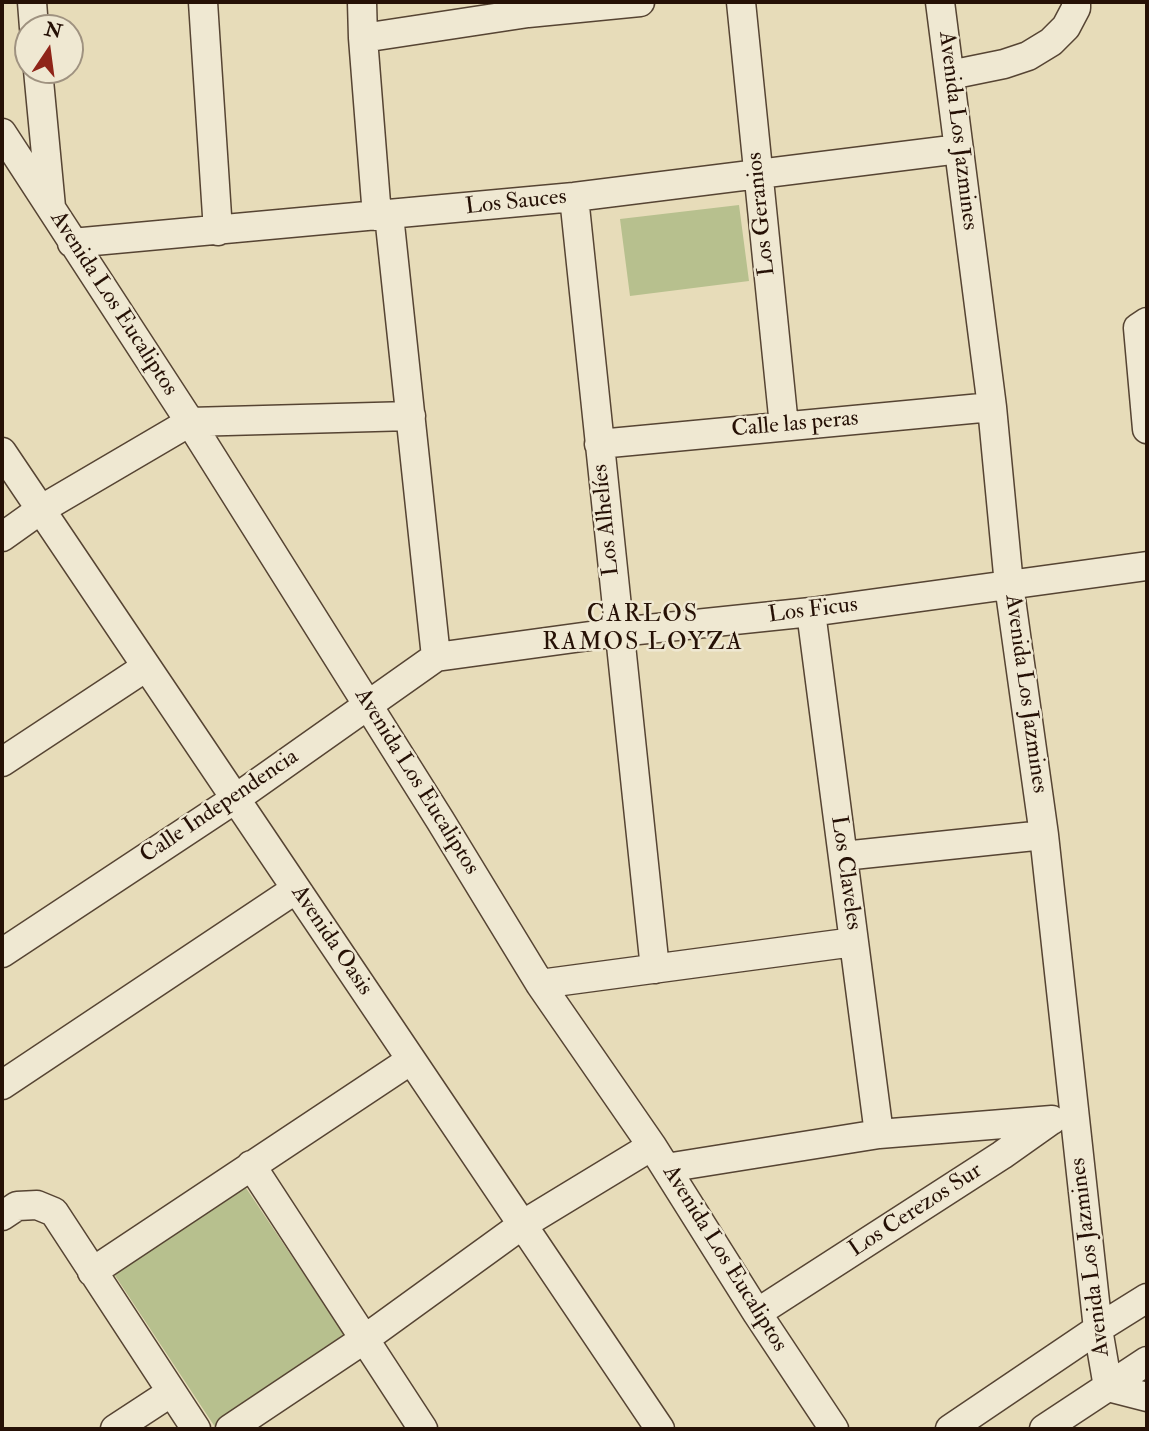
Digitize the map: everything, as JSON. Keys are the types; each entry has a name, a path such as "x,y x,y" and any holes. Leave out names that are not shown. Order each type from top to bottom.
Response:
{"street":[{"path":"203,2 218,231"},
{"path":"362,2 363,38 383,216 411,416 436,657"},
{"path":"363,38 528,7 640,2"},
{"name":"Los Geranios","path":"741,2 784,426"},
{"name":"Avenida Los Jazmines","path":"940,2 992,407 1009,585 1044,835 1063,1113 1096,1330 1108,1387"},
{"path":"950,75 1028,56 1051,42 1066,27 1076,8 1076,2"},
{"path":"39,84 51,211"},
{"name":"Avenida Los Eucaliptos","path":"2,133 190,422 540,984 659,1157 834,1429"},
{"name":"Los Sauces","path":"72,243 574,197 959,149"},
{"name":"Los Alhelíes","path":"574,197 655,969"},
{"path":"1147,322 1138,328 1147,429"},
{"name":"Calle las peras","path":"599,444 992,407"},
{"path":"2,537 40,510 190,422 411,416"},
{"name":"Avenida Oasis","path":"2,452 660,1429"},
{"name":"Los Ficus","path":"436,657 619,632 811,612 1147,566"},
{"name":"Los Claveles","path":"811,612 879,1134"},
{"name":"Calle Independencia","path":"2,953 235,799 436,657"},
{"path":"2,762 146,667"},
{"path":"843,856 1044,835"},
{"path":"2,1085 296,889"},
{"path":"540,984 855,942"},
{"path":"92,1272 411,1059"},
{"path":"230,1429 366,1338 522,1225 659,1157 1063,1113"},
{"name":"Los Cerezos Sur","path":"757,1313 1002,1156 1063,1113"},
{"path":"251,1165 423,1429"},
{"path":"2,1216 17,1206 37,1205 54,1212 196,1429"},
{"path":"950,1429 1147,1298"},
{"path":"1044,1429 1147,1361"},
{"path":"1108,1387 1147,1397"},
{"path":"116,1429 170,1393"}],"green space":[{"path":"739,205 749,281 630,296 620,219"},
{"path":"244,1185 348,1340 215,1427 112,1271"}],"district":[{"name":"CARLOS RAMOS LOYZA","path":"643,630"}]}
